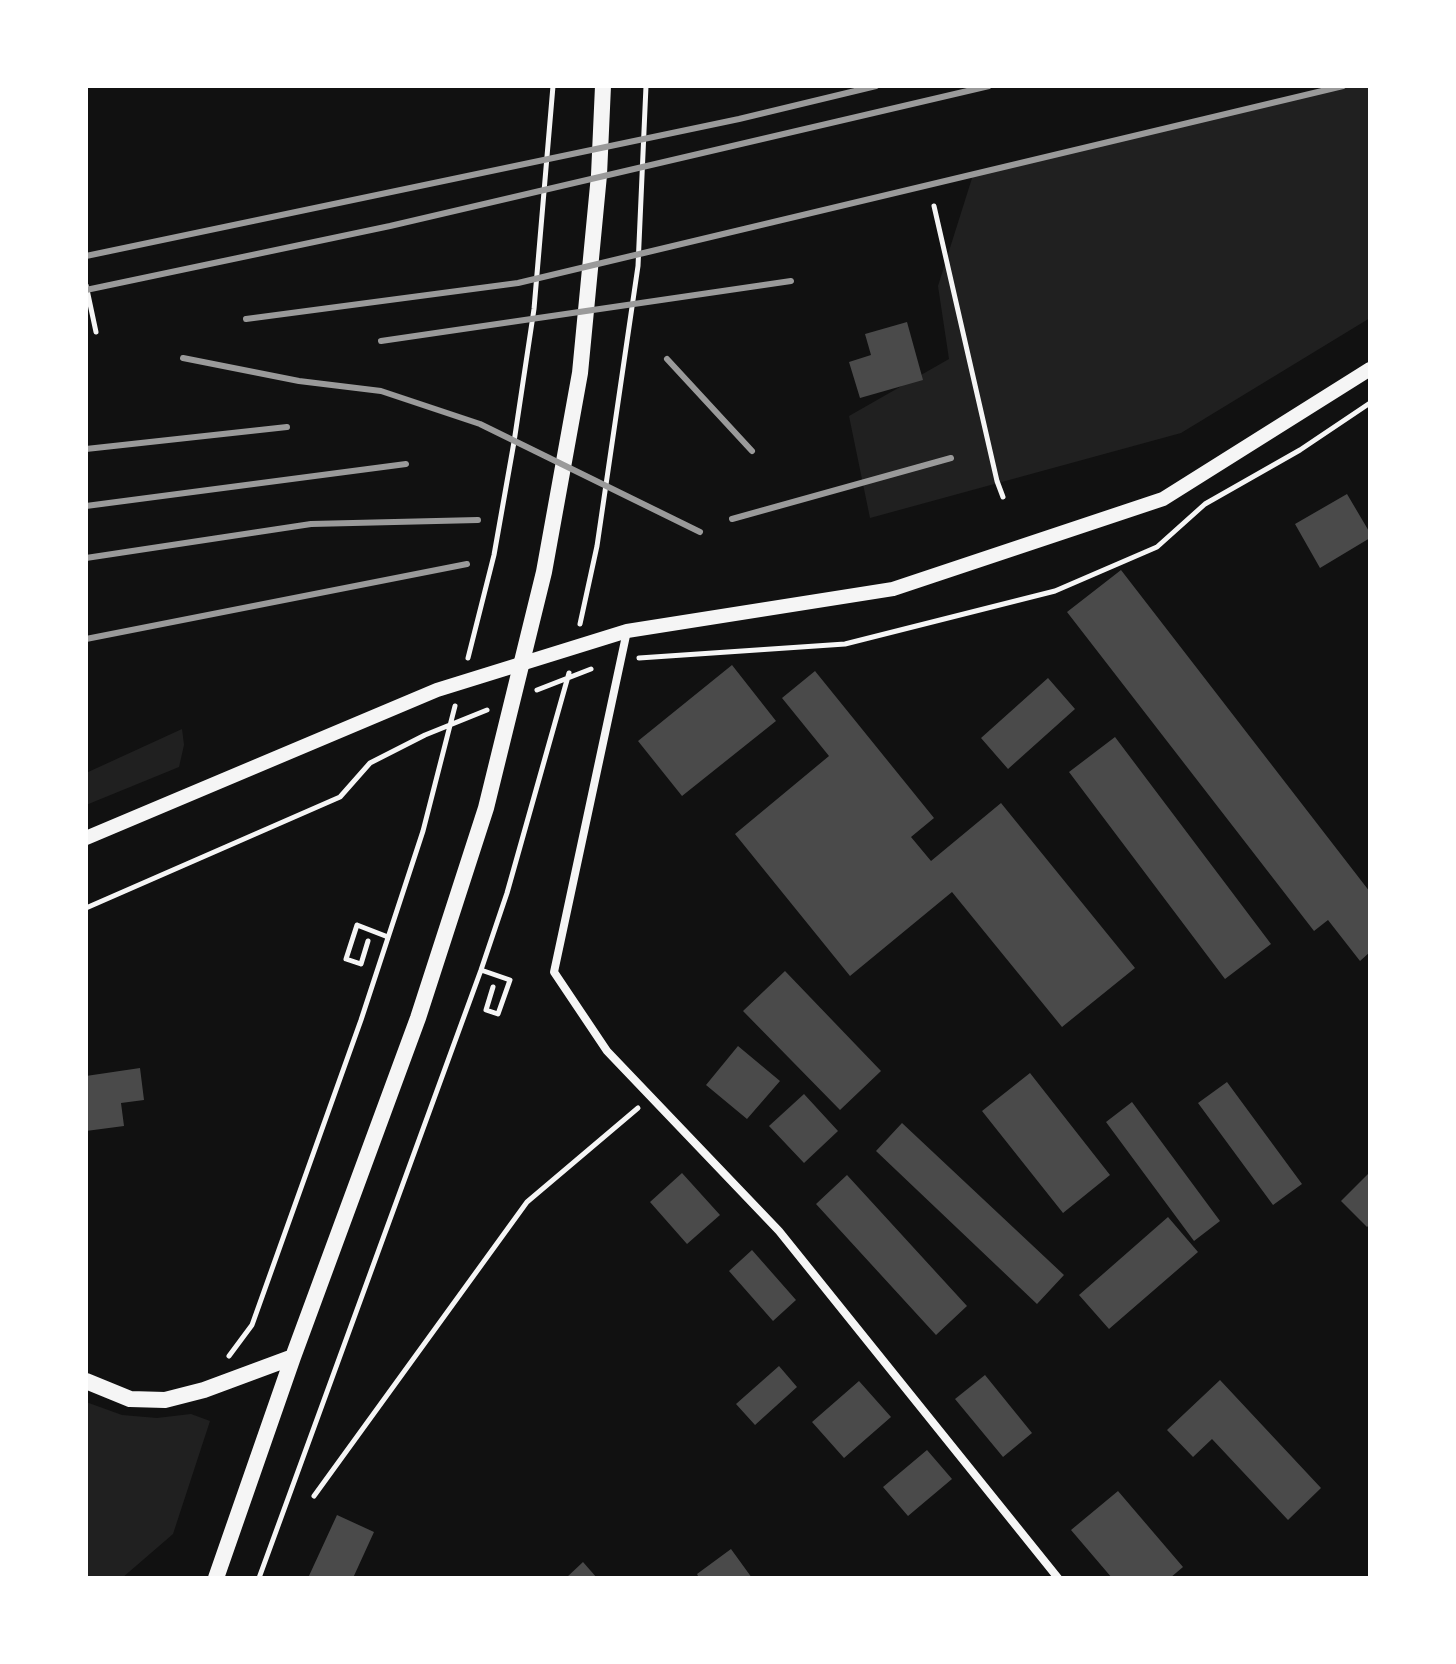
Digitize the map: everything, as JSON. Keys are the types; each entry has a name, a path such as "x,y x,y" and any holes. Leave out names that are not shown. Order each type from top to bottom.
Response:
{"main road":[{"path":"216,1578 293,1357 418,1018 486,808 544,572 580,373 599,175 603,86"},
{"path":"86,1381 130,1399 165,1400 204,1390 293,1357"}],"street":[{"path":"86,838 437,690 627,631 893,589 1163,499 1370,369"},
{"path":"627,631 554,972 607,1051 779,1231 1058,1578"}],"path":[{"path":"934,206 1003,497"},
{"path":"86,285 96,332"},
{"path":"528,694 621,660 845,644 1055,591 1157,547 1205,504 1300,450 1370,403"},
{"path":"86,908 340,797 370,763 425,735 499,705"},
{"path":"368,941 361,964 346,959 357,925 388,937"},
{"path":"481,970 510,980 498,1014 486,1010 493,987"},
{"path":"314,1496 527,1202 651,1097"},
{"path":"226,1360 252,1325"},
{"path":"259,1578 341,1354"}],"shaded area":[{"path":"1343,86 1370,86 1370,318 1181,433 870,518 849,416 949,359 938,286 973,175"},
{"path":"182,729 184,745 179,767 86,805 86,773"},
{"path":"86,1402 122,1415 157,1418 191,1414 210,1421 173,1534 122,1578 86,1578"}],"building":[{"path":"907,322 923,380 860,398 849,362 871,355 865,334"},
{"path":"1347,494 1370,538 1320,568 1295,524"},
{"path":"1121,570 1370,892 1370,952 1360,961 1328,920 1314,931 1067,612"},
{"path":"732,665 776,721 682,796 638,741"},
{"path":"815,671 934,818 911,837 931,861 1001,803 1135,968 1062,1027 952,892 850,976 735,834 829,756 782,698"},
{"path":"1048,678 1075,709 1008,769 981,738"},
{"path":"1115,737 1271,944 1225,979 1069,772"},
{"path":"785,971 881,1071 840,1110 743,1011"},
{"path":"738,1046 780,1081 747,1119 706,1085"},
{"path":"140,1068 144,1100 121,1103 124,1126 86,1131 86,1076"},
{"path":"1030,1073 1110,1175 1063,1213 982,1111"},
{"path":"1227,1082 1302,1184 1273,1205 1198,1103"},
{"path":"804,1094 838,1131 804,1163 769,1126"},
{"path":"1132,1102 1220,1221 1194,1241 1106,1122"},
{"path":"902,1123 1064,1275 1037,1304 876,1151"},
{"path":"1370,1172 1370,1224 1367,1227 1341,1201"},
{"path":"682,1173 720,1215 687,1244 650,1202"},
{"path":"847,1175 967,1306 936,1335 816,1204"},
{"path":"1168,1217 1198,1252 1109,1329 1079,1295"},
{"path":"752,1250 796,1300 773,1321 729,1271"},
{"path":"779,1366 797,1387 755,1425 736,1404"},
{"path":"985,1375 1032,1433 1003,1457 955,1399"},
{"path":"1220,1380 1321,1488 1288,1520 1212,1439 1193,1457 1167,1430"},
{"path":"859,1381 891,1417 844,1458 812,1422"},
{"path":"927,1450 952,1479 908,1516 883,1487"},
{"path":"1118,1491 1183,1567 1170,1578 1112,1578 1071,1530"},
{"path":"337,1515 374,1532 353,1578 308,1578"},
{"path":"731,1549 752,1578 699,1578 697,1574"},
{"path":"583,1562 597,1578 566,1578"}],"railway":[{"path":"86,256 739,119 876,86"},
{"path":"86,290 390,226 989,86"},
{"path":"246,319 518,283 1343,86"},
{"path":"381,341 791,281"},
{"path":"183,358 299,381 381,391 480,424 700,532"},
{"path":"667,359 752,451"},
{"path":"86,449 287,427"},
{"path":"732,519 951,458"},
{"path":"86,506 406,464"},
{"path":"86,558 311,524 478,520"},
{"path":"86,639 467,564"}]}
